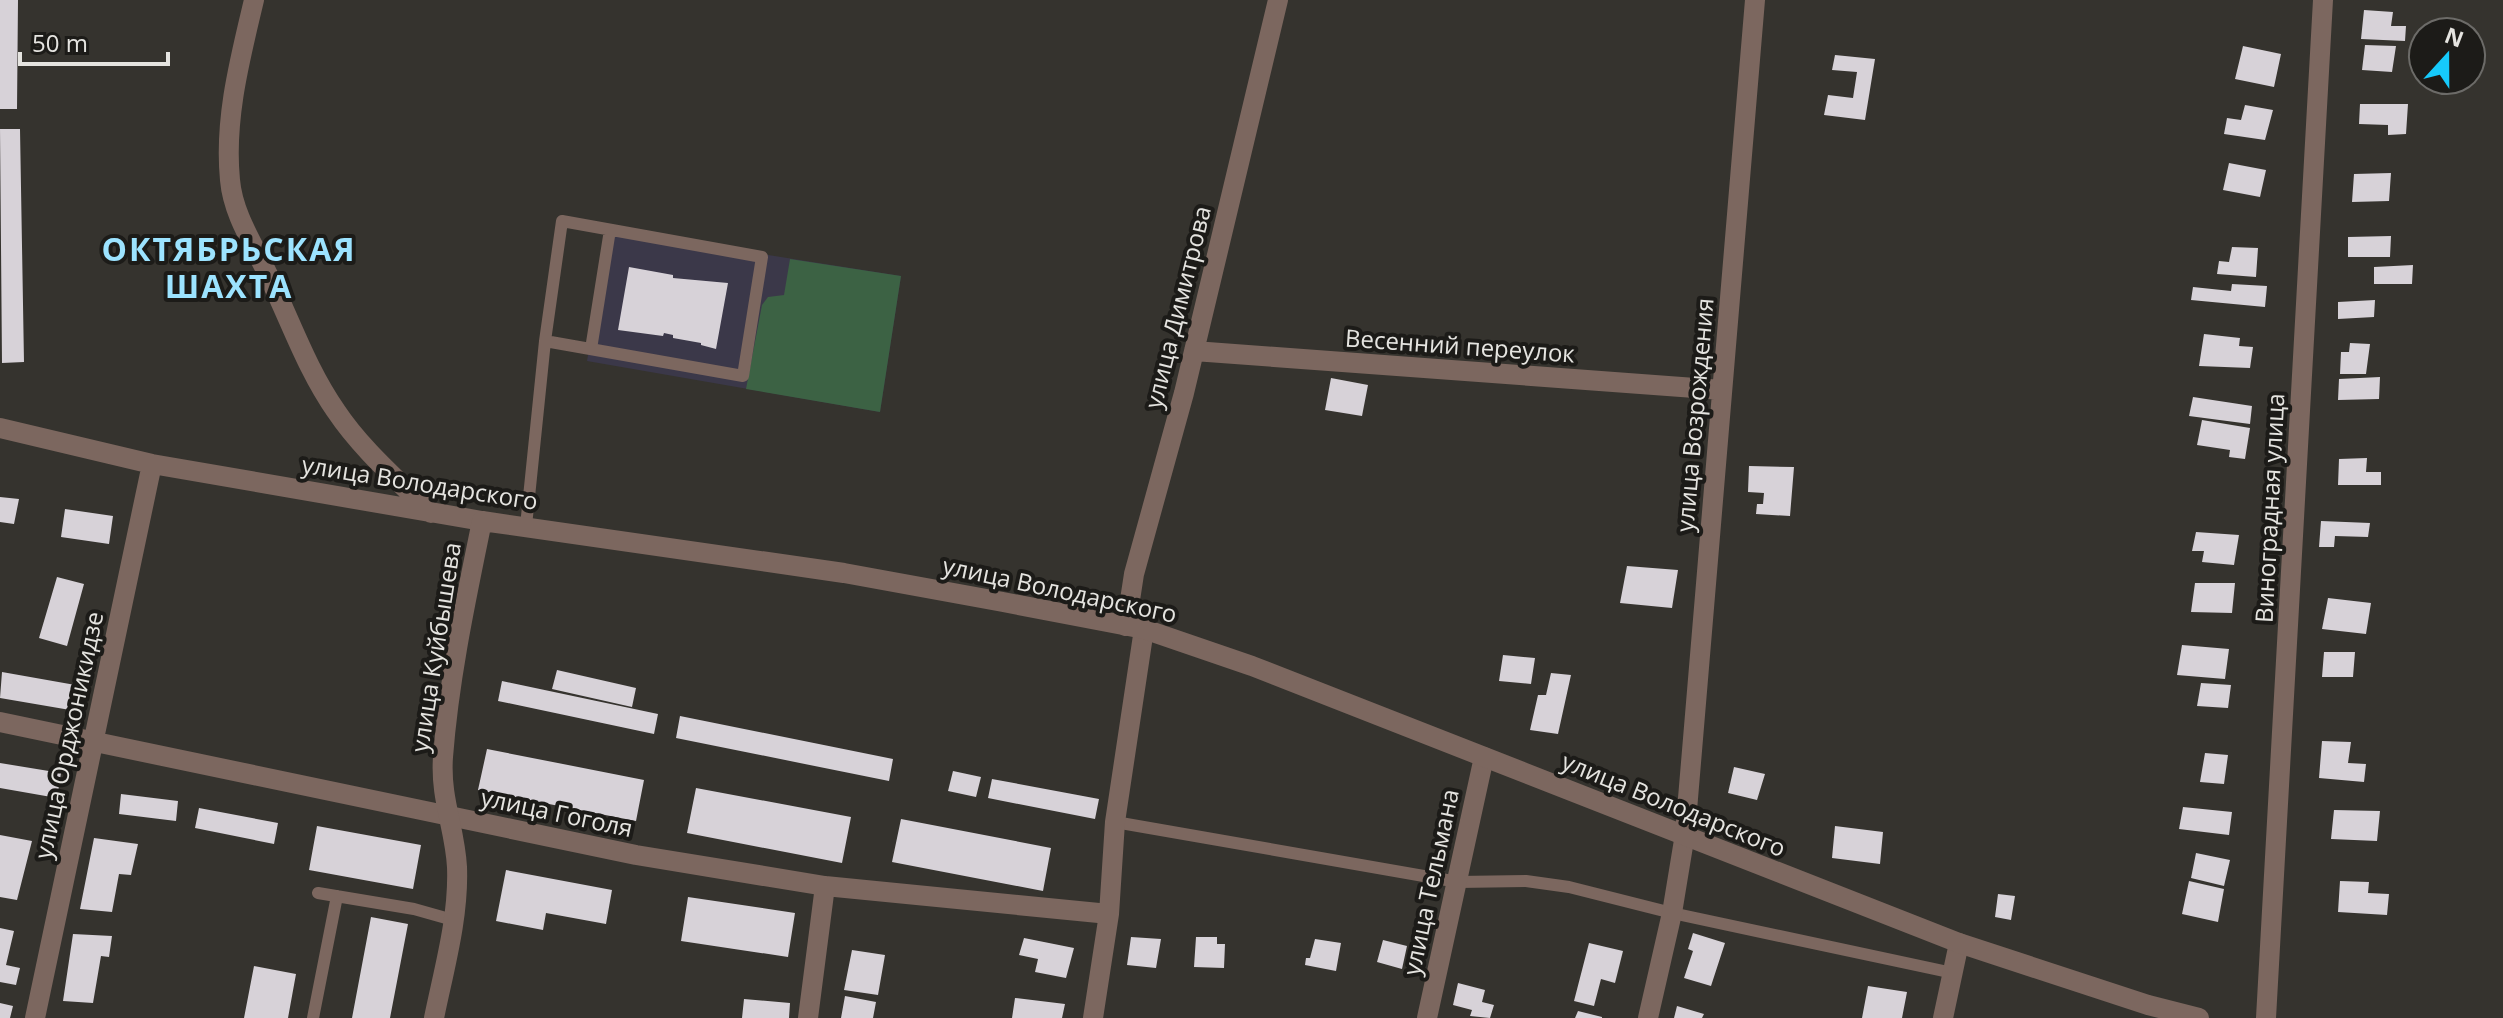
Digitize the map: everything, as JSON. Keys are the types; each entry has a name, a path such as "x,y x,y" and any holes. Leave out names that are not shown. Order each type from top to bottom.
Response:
{"street":[{"path":"254,0 234,82 230,181 236,209 273,283 296,340 336,411 355,437 431,513"},
{"name":"улица Димитрова","path":"1093,1018 1109,914 1135,628 1134,574 1194,351 1278,0"},
{"name":"улица Возрождения","path":"1648,1018 1672,913 1685,834 1755,0"},
{"name":"Виноградная улица","path":"2266,1018 2323,0"},
{"name":"Весенний переулок","path":"1194,351 1722,390"},
{"name":"улица Володарского","path":"0,428 152,464 431,513 844,573 1135,628 1252,666 1959,943 2148,1005 2199,1018"},
{"name":"улица Орджоникидзе","path":"35,1018 152,464"},
{"name":"улица Куйбышева","path":"434,1018 453,920 457,866 443,775 448,710 482,521"},
{"name":"улица Гоголя","path":"0,722 636,855 825,886 1109,914"},
{"name":"улица Тельмана","path":"1427,1018 1484,757"},
{"path":"808,1018 825,886"},
{"path":"1943,1018 1959,943"}],"lane":[{"path":"526,526 545,341 562,221 762,257 743,376 545,341"},
{"path":"591,349 610,230"},
{"path":"1115,822 1458,882 1526,881 1569,887 1672,913 1953,973"},
{"path":"318,893 414,909 453,920"},
{"path":"313,1018 337,896"}],"shaded area":[{"path":"610,230 901,276 880,412 587,361"}],"green space":[{"path":"790,259 901,276 880,412 746,389 762,305 768,297 784,295"}],"building":[{"path":"0,0 18,0 17,109 0,109"},
{"path":"2364,10 2393,12 2391,26 2406,26 2405,41 2361,39"},
{"path":"2365,45 2396,46 2392,72 2362,70"},
{"path":"2243,46 2281,54 2274,87 2235,79"},
{"path":"1835,55 1875,59 1865,120 1824,115 1828,95 1853,98 1857,72 1832,70"},
{"path":"2360,104 2408,104 2406,134 2388,135 2388,125 2359,124"},
{"path":"2245,105 2273,110 2265,140 2224,134 2227,118 2241,120"},
{"path":"0,129 20,129 24,362 2,363"},
{"path":"2229,163 2266,170 2260,197 2223,190"},
{"path":"2391,173 2389,201 2352,202 2354,174"},
{"path":"2391,236 2390,257 2348,257 2348,237"},
{"path":"2232,247 2258,248 2256,277 2217,274 2219,261 2229,262"},
{"path":"2413,265 2412,284 2374,284 2374,267"},
{"path":"629,267 673,275 673,278 728,283 716,349 664,333 663,336 618,330"},
{"path":"2232,284 2267,286 2265,307 2191,300 2193,287 2231,291"},
{"path":"2375,300 2374,317 2338,319 2338,302"},
{"path":"2204,334 2240,338 2239,346 2253,347 2250,368 2199,366"},
{"path":"2350,343 2370,344 2366,374 2340,374 2341,352 2349,352"},
{"path":"2380,377 2379,399 2338,400 2339,379"},
{"path":"1331,378 1368,385 1362,416 1325,410"},
{"path":"2193,397 2252,406 2250,424 2189,416"},
{"path":"2202,420 2250,428 2245,459 2229,457 2230,450 2197,445"},
{"path":"2367,458 2366,472 2381,472 2381,485 2338,485 2339,459"},
{"path":"1749,466 1794,467 1790,516 1756,514 1757,504 1763,504 1764,493 1748,492"},
{"path":"0,497 19,499 14,524 0,522"},
{"path":"65,509 113,516 109,544 61,537"},
{"path":"2321,521 2370,523 2368,537 2335,536 2334,547 2319,547"},
{"path":"2196,532 2239,535 2234,565 2202,562 2204,551 2192,551"},
{"path":"1627,566 1678,570 1672,608 1620,603"},
{"path":"57,577 84,584 67,646 39,638"},
{"path":"2195,583 2235,583 2232,613 2191,612"},
{"path":"2328,598 2371,603 2366,634 2322,629"},
{"path":"2182,645 2229,649 2225,679 2177,675"},
{"path":"2324,652 2355,652 2353,677 2322,677"},
{"path":"1503,655 1535,658 1531,684 1499,681"},
{"path":"557,670 636,688 632,707 552,689"},
{"path":"2,672 81,686 76,711 0,698"},
{"path":"1551,673 1571,675 1558,734 1530,730 1538,695 1546,695"},
{"path":"502,681 658,714 654,734 498,701"},
{"path":"2201,683 2231,685 2228,708 2197,706"},
{"path":"680,716 893,759 889,781 676,738"},
{"path":"2322,741 2351,742 2348,763 2366,764 2364,782 2319,778"},
{"path":"487,749 644,780 636,821 478,790"},
{"path":"2205,753 2228,755 2224,784 2200,782"},
{"path":"0,763 61,773 57,798 0,788"},
{"path":"1734,767 1765,774 1757,800 1728,793"},
{"path":"953,771 981,777 976,797 948,791"},
{"path":"992,779 1099,799 1095,819 988,798"},
{"path":"696,788 851,817 842,863 687,833"},
{"path":"121,794 178,801 176,821 119,814"},
{"path":"2183,807 2232,812 2229,835 2179,829"},
{"path":"199,808 278,823 274,844 195,828"},
{"path":"2334,810 2380,811 2377,841 2331,839"},
{"path":"901,819 1051,848 1043,891 892,862"},
{"path":"317,826 421,845 413,889 309,870"},
{"path":"1835,826 1883,832 1880,864 1832,858"},
{"path":"0,835 32,841 17,900 0,897"},
{"path":"94,838 138,844 131,875 119,874 112,912 80,909"},
{"path":"2196,853 2230,860 2224,886 2191,878"},
{"path":"506,870 612,890 606,924 546,913 543,930 496,921"},
{"path":"2189,881 2224,889 2218,922 2182,914"},
{"path":"2340,881 2369,882 2368,893 2389,894 2387,915 2338,912"},
{"path":"1998,894 2015,896 2011,920 1995,917"},
{"path":"688,897 795,913 788,957 681,941"},
{"path":"371,917 408,924 390,1018 352,1018"},
{"path":"0,928 14,931 6,965 20,968 16,985 0,982"},
{"path":"1693,933 1725,943 1711,986 1684,978 1693,951 1688,949"},
{"path":"73,934 112,936 109,957 101,956 93,1003 63,1001"},
{"path":"1131,937 1161,939 1156,968 1127,965"},
{"path":"1196,937 1217,937 1217,944 1225,944 1224,968 1194,967"},
{"path":"1024,938 1074,948 1066,978 1035,972 1038,959 1019,955"},
{"path":"1315,939 1341,943 1336,971 1305,965"},
{"path":"1383,940 1407,946 1402,969 1377,962"},
{"path":"1589,943 1623,951 1615,983 1601,979 1594,1006 1574,1001"},
{"path":"852,950 885,955 878,995 844,990"},
{"path":"254,966 296,974 288,1018 244,1018"},
{"path":"1458,983 1485,990 1482,1002 1494,1005 1490,1018 1470,1016 1472,1010 1453,1005"},
{"path":"1868,986 1907,992 1902,1018 1862,1018"},
{"path":"845,996 876,1002 873,1018 841,1018"},
{"path":"1015,998 1065,1004 1062,1018 1012,1018"},
{"path":"744,999 790,1003 789,1018 742,1018"},
{"path":"0,1003 13,1006 10,1018 0,1018"},
{"path":"1677,1006 1704,1014 1702,1018 1674,1018"},
{"path":"1578,1011 1602,1017 1602,1018 1575,1018"}],"district":[{"name":"ОКТЯБРЬСКАЯ ШАХТА","path":"229,266"}]}
